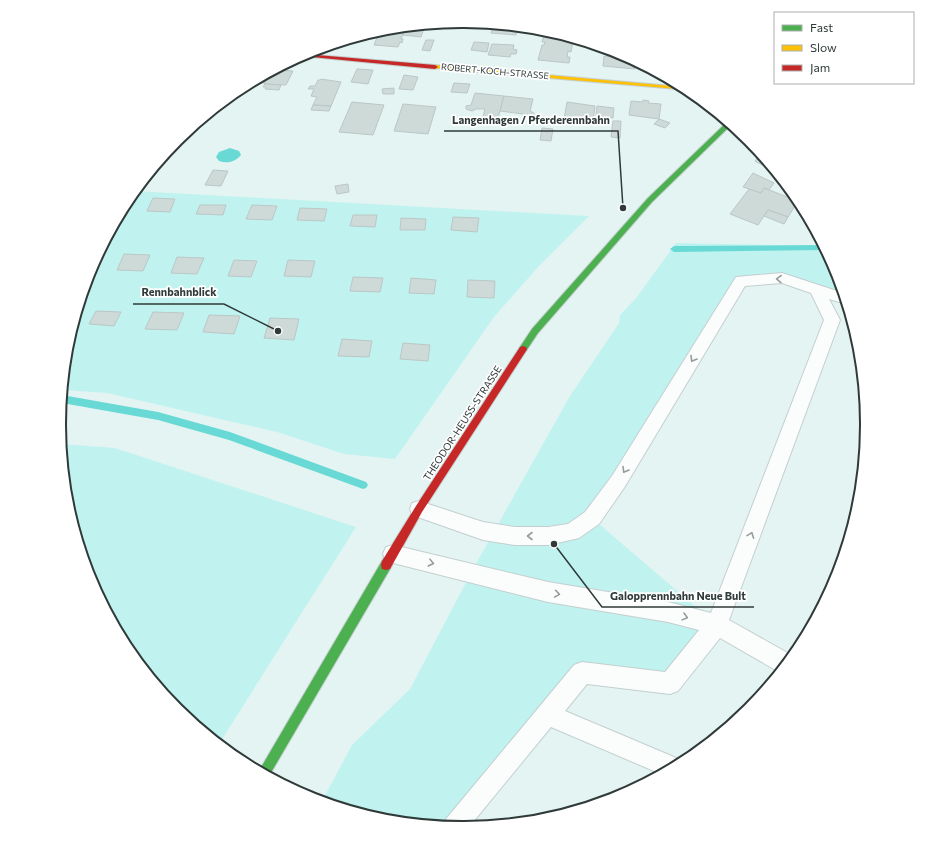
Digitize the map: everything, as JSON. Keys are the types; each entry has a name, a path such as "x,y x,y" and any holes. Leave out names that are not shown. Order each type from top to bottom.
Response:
{"street":[{"name":"ROBERT-KOCH-STRASSE","path":"316,56 671,88"},
{"name":"THEODOR-HEUSS-STRASSE","path":"266,769 419,509 535,331 650,200 724,126"}],"lane":[{"path":"419,509 483,530 515,536 548,536 572,532 592,518 618,482 741,281 782,278 838,297"},
{"path":"459,821 582,673 670,683 717,625 832,320 816,289"},
{"path":"393,554 548,592 668,612 717,625 781,661"},
{"path":"547,714 666,765"}],"shaded area":[{"path":"142,191 589,216 539,266 494,317 395,459 344,454 277,432 107,393 68,390 74,347 88,297 107,249"},
{"path":"676,243 817,246 838,297 782,278 741,281 592,518 717,625 670,683 582,673 459,821 411,818 360,807 325,796 352,745 410,689 472,571 570,396 619,323 620,315 637,297"},
{"path":"67,444 115,448 356,527 222,739 183,705 148,666 133,645 107,600 80,527 74,502"}],"water":[{"path":"230,148 239,151 241,155 231,162 219,161 216,157 219,152"}],"building":[{"path":"492,29 517,31 516,35 491,33"},
{"path":"423,30 421,37 403,35 404,32"},
{"path":"404,32 401,39 403,39 402,43 400,42 398,47 374,45 377,38"},
{"path":"543,37 572,44 571,52 568,51 567,57 570,57 569,63 538,60 542,45 544,45 545,42 542,42"},
{"path":"426,40 434,40 430,51 422,50"},
{"path":"474,42 489,43 487,52 471,50"},
{"path":"492,44 514,45 513,49 517,50 516,54 511,54 510,57 488,55"},
{"path":"604,56 615,58 635,68 635,69 603,66"},
{"path":"357,69 373,70 368,84 351,82"},
{"path":"285,71 293,71 286,85 264,84 266,81"},
{"path":"404,75 418,77 413,90 399,89"},
{"path":"321,79 341,82 331,106 313,105 317,97 311,96 314,89 308,89 310,86 315,86 318,80"},
{"path":"454,83 470,84 467,93 451,92"},
{"path":"265,84 281,85 279,90 265,89 266,87 263,87"},
{"path":"394,88 394,94 383,94 382,89"},
{"path":"475,93 504,96 498,118 483,117 485,109 476,109 472,111 466,109 466,106 471,105"},
{"path":"504,96 533,99 530,111 534,113 534,115 527,117 523,114 500,111"},
{"path":"643,100 649,101 648,103 661,104 659,119 629,115 631,101 643,102"},
{"path":"352,102 384,105 373,135 339,132"},
{"path":"567,102 595,106 593,122 564,119"},
{"path":"403,104 436,107 428,134 394,131"},
{"path":"313,105 331,106 329,111 311,110"},
{"path":"597,106 614,108 613,118 596,116"},
{"path":"659,119 670,123 665,128 654,124"},
{"path":"613,121 621,121 620,138 611,137"},
{"path":"542,128 553,129 551,141 540,140"},
{"path":"757,159 763,166 755,161"},
{"path":"213,170 228,171 221,186 205,185"},
{"path":"753,173 774,183 769,190 764,188 761,193 743,187"},
{"path":"348,184 349,192 337,194 335,186"},
{"path":"764,188 788,197 795,207 788,217 768,210 758,225 730,214 749,189 761,193"},
{"path":"153,198 175,199 170,212 147,211"},
{"path":"200,205 226,205 223,215 196,214"},
{"path":"252,205 277,206 272,220 246,219"},
{"path":"300,208 327,209 324,221 297,220"},
{"path":"768,210 788,217 784,224 764,216"},
{"path":"353,215 377,215 375,227 350,226"},
{"path":"453,217 479,218 477,232 451,230"},
{"path":"401,218 426,219 425,230 400,230"},
{"path":"124,254 150,255 143,271 117,270"},
{"path":"177,257 204,258 197,274 171,273"},
{"path":"234,260 257,261 251,277 228,276"},
{"path":"288,260 315,261 311,277 284,276"},
{"path":"353,277 383,278 380,292 350,291"},
{"path":"411,278 436,280 434,294 409,293"},
{"path":"468,280 495,281 494,298 467,297"},
{"path":"96,311 121,312 114,326 89,324"},
{"path":"153,312 184,313 177,330 145,329"},
{"path":"209,315 240,316 234,334 203,332"},
{"path":"270,318 299,319 294,340 264,338"},
{"path":"342,339 372,341 369,357 338,356"},
{"path":"403,343 430,345 428,361 400,359"}],"waterway":[{"path":"674,249 818,248"},
{"path":"67,400 158,416 230,436 363,485"}],"traffic: fast":[{"path":"523,349 535,331 650,200 725,127"},
{"path":"266,769 386,565"}],"traffic: slow":[{"path":"435,67 671,88"}],"traffic: jam":[{"path":"316,56 435,67"},
{"path":"386,565 419,509 523,349"}],"place":[{"name":"Langenhagen / Pferderennbahn","path":"623,208"},
{"name":"Rennbahnblick","path":"278,331"},
{"name":"Galopprennbahn Neue Bult","path":"554,544"}]}
